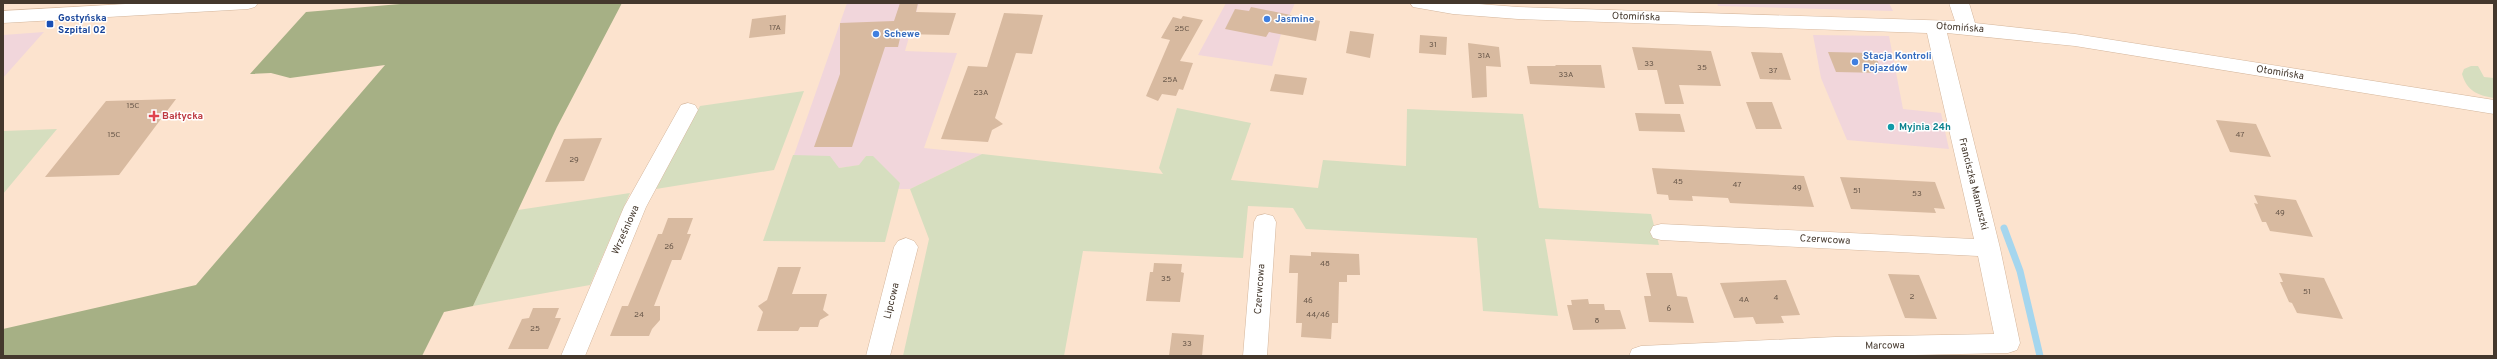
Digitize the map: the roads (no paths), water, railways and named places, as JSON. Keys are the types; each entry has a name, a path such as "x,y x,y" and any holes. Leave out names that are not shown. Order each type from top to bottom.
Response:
{"street":[{"path":"3,17 248,3"},
{"name":"Otomińska","path":"1420,3 1499,12 1703,11 1967,28 2075,40 2494,107"},
{"path":"1959,3 1967,28"},
{"name":"Franciszka Mamuszki","path":"1935,26 1988,248 2008,343"},
{"name":"Wrześniowa","path":"573,356 635,207 688,110"},
{"name":"Czerwcowa","path":"1255,356 1265,222"},
{"name":"Czerwcowa","path":"1661,232 1988,248"},
{"name":"Lipcowa","path":"878,356 906,247"},
{"name":"Marcowa","path":"1641,356 1835,352 2008,343"}],"waterway":[{"path":"2004,228 2020,271 2040,356"}],"place":[{"name":"Jasmine","path":"1267,19"},
{"name":"Gostyńska Szpital 02","path":"50,24"},
{"name":"Schewe","path":"876,34"},
{"name":"Stacja Kontroli Pojazdów","path":"1855,62"},
{"name":"Bałtycka","path":"154,116"},
{"name":"Myjnia 24h","path":"1891,127"}]}
